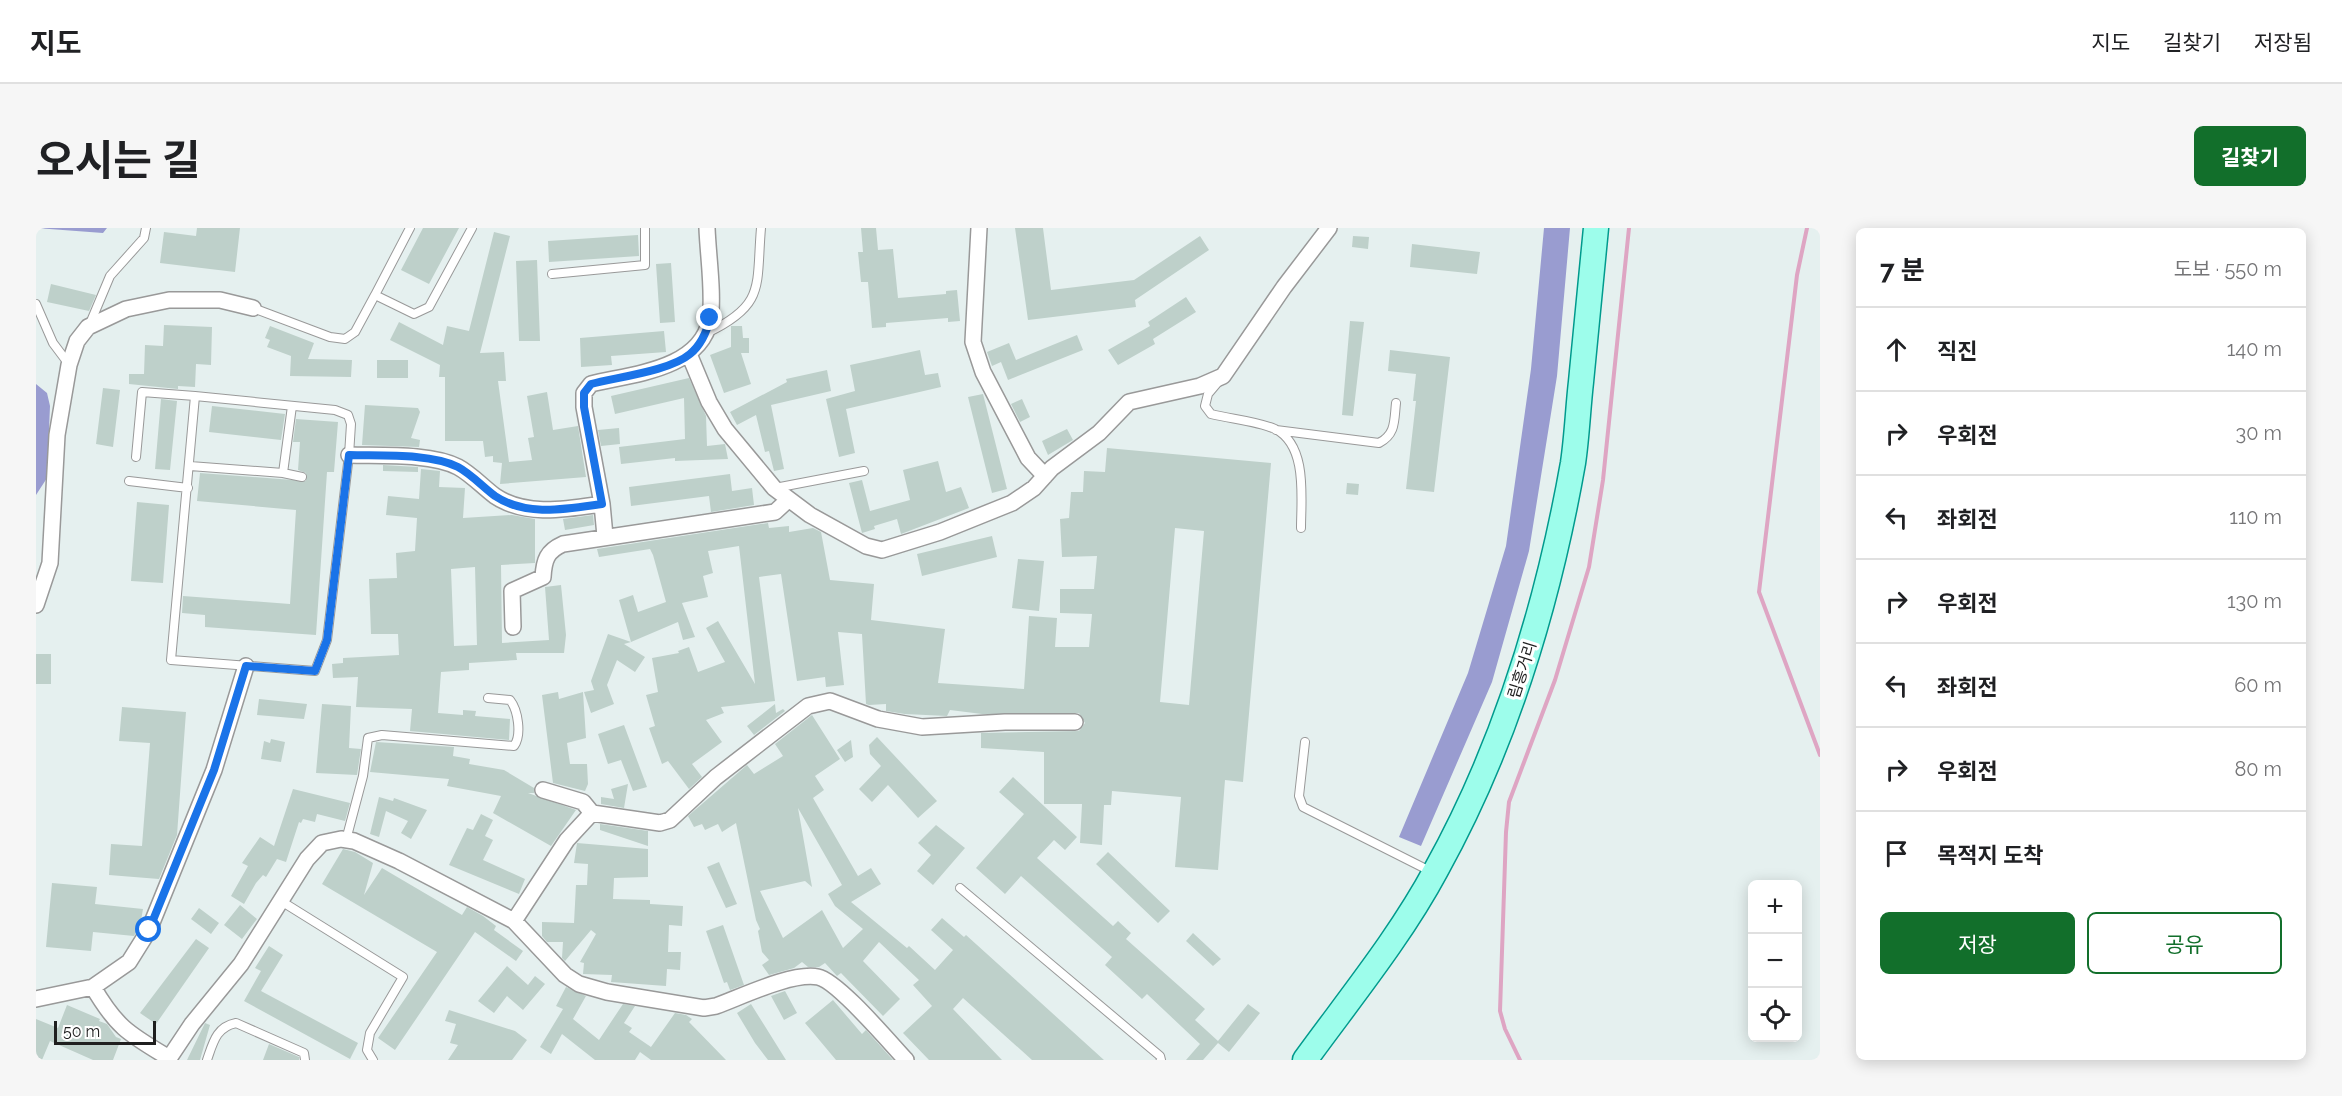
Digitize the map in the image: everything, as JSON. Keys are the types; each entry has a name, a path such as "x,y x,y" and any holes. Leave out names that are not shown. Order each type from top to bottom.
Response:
{"main road":[{"name":"림흥거리","path":"1305,1060 1377,962 1434,873 1479,782 1512,701 1535,630 1557,544 1573,460 1596,228"},
{"name":"림흥거리","path":"1325,1060 1392,969 1448,875 1493,787 1527,704 1573,547 1588,462 1611,228"}],"street":[{"path":"605,536 602,504 584,407 584,393 591,384 672,363 690,354 706,333 710,318 707,228"},
{"path":"979,228 973,342 983,372 1028,458 1045,476"},
{"path":"690,354 709,402 725,429 774,488 810,515 866,546 882,550 940,532 1012,503 1034,488 1045,476 1099,433 1129,402 1200,386 1223,376 1329,228"},
{"path":"36,604 50,563 57,435 69,365 77,341 88,327 126,309 170,300 220,300 253,308"},
{"path":"349,455 410,457 442,462 459,468 496,497 515,507 539,510 602,504"},
{"path":"513,627 512,591 543,576 544,562 551,550 563,544 775,512 789,499"},
{"path":"36,999 93,987 129,962 149,930 214,770 246,666"},
{"path":"543,790 583,802 592,813 660,823 670,820 716,777 808,706 819,702 830,701 878,719 922,727 1005,722 1075,722"},
{"path":"514,921 567,840 592,813"},
{"path":"93,987 108,1012 125,1031 170,1059 192,1024 242,964 307,859 322,843 346,840 399,861 514,921 565,975 579,984 671,1004 704,1008 716,1006 793,979 819,977 839,991 906,1060"}],"lane":[{"path":"88,327 110,276 144,238 146,228"},
{"path":"253,308 330,337 345,339 355,332 410,228"},
{"path":"375,295 414,314 429,307 472,228"},
{"path":"552,274 645,265 645,228"},
{"path":"706,333 729,322 746,309 756,295 761,228"},
{"path":"36,304 53,343 69,365"},
{"path":"1223,376 1208,394 1205,406 1211,414 1276,430 1379,443 1389,438 1393,429 1396,403"},
{"path":"136,457 142,392 195,396 335,410 348,415 351,424 349,455 327,640 315,671 171,660 195,396"},
{"path":"283,473 292,406"},
{"path":"1276,430 1289,442 1302,470 1301,528"},
{"path":"190,466 283,473 302,477"},
{"path":"774,488 864,471"},
{"path":"129,481 188,488"},
{"path":"346,840 363,776 368,738 382,735 514,746 518,741 516,708 510,700 488,698"},
{"path":"1305,742 1299,796 1303,807 1434,873"},
{"path":"960,888 1160,1056 1161,1060"},
{"path":"281,901 403,977 370,1033 367,1050 373,1060"},
{"path":"207,1060 217,1033 226,1025 236,1023 304,1053 305,1060"}],"shaded area":[{"path":"36,228 107,228 103,233"},
{"path":"1544,228 1570,228 1557,376 1529,551 1492,682 1421,846 1399,837 1468,673 1506,546 1531,369"},
{"path":"36,384 47,393 50,406 47,478 36,495"}],"building":[{"path":"197,228 240,228 235,272 160,263 164,232 196,236"},
{"path":"423,228 459,228 429,284 401,270"},
{"path":"861,228 876,228 878,250 893,249 898,298 946,294 946,291 957,290 960,321 948,322 948,318 886,323 886,327 872,328 868,282 861,282 858,252 863,252"},
{"path":"1015,228 1043,228 1051,290 1134,280 1200,236 1209,250 1135,300 1136,307 1028,320"},
{"path":"494,232 510,236 480,353 504,352 506,381 498,381 509,462 532,460 528,438 534,437 527,396 547,392 553,430 578,426 586,477 500,484 502,463 493,462 493,456 485,457 483,441 445,441 445,377 439,377 440,365 390,340 399,322 443,345 447,326 469,331"},
{"path":"638,235 639,256 549,262 548,241"},
{"path":"1353,236 1369,237 1368,249 1352,247"},
{"path":"1412,244 1480,252 1477,274 1410,267"},
{"path":"537,260 540,341 519,341 516,261"},
{"path":"671,263 675,322 660,323 656,264"},
{"path":"51,284 96,295 89,311 47,302"},
{"path":"1186,297 1196,312 1153,339 1155,344 1118,365 1108,350 1150,326 1148,322"},
{"path":"1350,321 1364,322 1353,416 1342,415"},
{"path":"164,325 212,327 211,365 196,364 195,387 178,386 178,389 129,384 129,374 144,374 145,345 163,346"},
{"path":"270,326 314,343 308,359 352,360 351,377 290,376 291,356 267,347 270,340 265,338"},
{"path":"731,326 742,326 743,338 749,338 749,353 741,353 751,384 724,393 710,355 731,347"},
{"path":"664,331 666,352 611,356 612,365 581,367 580,338"},
{"path":"1077,335 1083,350 1008,380 1001,362 992,366 987,352 1009,343 1016,360"},
{"path":"920,350 925,375 938,373 941,387 846,409 855,453 839,457 826,399 855,391 850,365"},
{"path":"1390,350 1450,357 1434,492 1406,489 1416,401 1413,401 1416,374 1388,371"},
{"path":"377,360 408,360 408,378 377,378"},
{"path":"827,370 831,391 771,405 784,469 774,471 769,451 765,452 756,415 737,425 730,412 787,382 786,379"},
{"path":"689,378 706,416 707,446 725,444 728,459 675,461 675,458 621,464 619,447 685,439 684,398 615,414 611,396"},
{"path":"103,388 120,390 113,447 96,444"},
{"path":"983,394 1007,489 992,493 968,397"},
{"path":"161,399 177,401 170,470 155,469"},
{"path":"1022,399 1030,417 1020,422 1011,404"},
{"path":"365,405 418,408 420,412 411,438 420,440 419,447 362,445"},
{"path":"212,406 285,414 281,440 209,432"},
{"path":"296,419 338,422 334,472 327,472 316,635 205,627 205,615 182,613 183,596 290,604 296,510 197,501 200,473 306,481 306,473 298,470 300,442 293,442"},
{"path":"619,428 620,444 601,446 598,430"},
{"path":"1067,429 1073,440 1048,455 1042,441"},
{"path":"1107,448 1271,463 1243,782 1225,780 1218,870 1175,867 1181,797 1112,791 1111,805 1104,805 1102,845 1080,843 1082,804 1044,804 1044,752 981,748 981,733 1079,731 1085,723 1079,713 982,714 950,710 947,716 905,714 886,711 886,704 866,704 862,634 838,632 844,685 826,687 825,677 797,681 781,574 759,577 775,701 721,707 724,713 706,720 722,742 692,764 702,777 689,789 668,761 662,764 649,728 655,726 646,695 658,692 652,658 679,653 678,651 689,647 698,672 725,662 706,628 718,621 755,684 739,546 708,551 713,573 703,576 708,597 682,603 695,637 683,640 678,622 631,642 619,600 633,595 638,612 666,602 653,555 650,549 599,557 597,549 768,523 769,528 789,526 789,532 813,528 821,532 830,580 874,584 871,620 945,629 938,683 1024,689 1029,616 1057,618 1055,647 1089,647 1092,614 1060,613 1060,589 1094,589 1097,556 1062,557 1060,519 1069,518 1071,492 1083,492 1084,471 1105,472","holes":["1175,528 1204,531 1189,705 1160,702"]},
{"path":"938,461 946,492 961,487 969,508 901,534 897,519 874,526 875,529 862,533 849,483 862,480 870,511 910,500 903,470"},
{"path":"383,465 418,467 418,472 383,471"},
{"path":"421,469 440,471 439,487 465,488 463,518 512,515 535,519 535,563 501,565 502,643 549,640 545,587 561,585 566,635 564,653 516,653 517,660 469,663 469,670 441,672 438,713 463,715 463,710 476,711 475,716 510,719 509,740 410,731 412,709 356,707 358,677 333,678 332,664 343,663 343,658 399,655 398,634 371,634 369,579 397,578 396,553 415,551 417,518 386,515 388,496 419,499","holes":["475,567 477,645 454,646 451,569"]},
{"path":"730,474 732,491 752,488 754,505 711,512 709,496 631,506 629,487"},
{"path":"1347,483 1359,484 1358,495 1346,494"},
{"path":"137,502 169,505 163,583 131,581"},
{"path":"593,515 594,525 565,530 563,519"},
{"path":"992,536 997,557 922,576 917,554"},
{"path":"1018,559 1044,561 1039,611 1012,608"},
{"path":"608,634 631,642 624,644 645,657 635,672 617,660 607,685 614,704 591,713 584,692 594,690 591,681"},
{"path":"36,654 51,654 51,684 36,684"},
{"path":"558,692 559,699 583,692 586,738 567,743 570,764 587,764 588,784 585,791 553,783 542,695"},
{"path":"259,699 307,704 304,719 257,715"},
{"path":"322,704 351,706 349,748 361,749 357,775 316,773"},
{"path":"775,704 776,713 783,709 785,711 754,735 747,726"},
{"path":"122,707 186,712 177,835 159,879 109,875 111,844 142,846 150,743 119,741"},
{"path":"812,715 840,759 815,776 824,790 813,798 858,876 871,868 881,884 851,902 907,948 909,946 935,970 953,950 931,930 942,918 964,937 966,935 1104,1060 1032,1060 963,998 953,1009 1002,1060 929,1060 903,1033 932,1006 913,985 919,980 879,942 863,961 900,999 883,1016 841,973 837,976 825,963 819,967 808,967 802,962 794,968 769,975 762,965 769,960 762,952 758,931 760,929 756,920 736,823 722,832 718,824 705,830 702,824 694,827 688,816 747,765 754,774 783,756 775,744","holes":["798,808 842,885 828,894 835,906 863,929 843,948 822,910 783,938 760,891 805,881 812,887"]},
{"path":"624,725 647,787 633,791 621,760 608,764 598,734"},
{"path":"877,737 937,801 918,818 888,785 872,802 859,789 881,766 870,754 869,745"},
{"path":"271,739 285,742 281,762 261,759 264,741 270,743"},
{"path":"851,740 853,757 845,762 837,750"},
{"path":"376,742 454,747 453,756 470,759 469,764 504,770 534,788 534,793 528,793 576,810 551,846 493,813 501,796 447,786 449,779 370,772"},
{"path":"1013,777 1077,837 1065,850 1054,840 1037,858 1113,926 1118,921 1131,933 1126,939 1205,1009 1195,1020 1218,1041 1248,1004 1260,1013 1229,1052 1218,1043 1203,1060 1186,1060 1200,1044 1147,994 1142,999 1105,965 1112,957 1021,876 1005,894 976,868 1024,814 999,792"},
{"path":"628,784 624,808 601,804 601,797 614,799 611,789"},
{"path":"293,789 350,803 345,821 317,814 315,822 303,819 301,823 299,822 286,862 277,859 266,877 263,875 256,883 244,904 231,896 248,866 242,863 260,837 274,846"},
{"path":"379,797 393,801 394,798 427,810 411,839 401,833 408,821 386,811 379,837 370,834"},
{"path":"481,814 493,820 485,836 493,840 483,860 525,879 519,894 449,865 467,828 473,830"},
{"path":"600,824 648,831 648,846 600,830"},
{"path":"936,825 965,848 933,885 917,871 931,855 918,843"},
{"path":"577,843 648,849 648,877 614,878 613,899 650,900 650,904 683,906 682,926 669,925 668,952 681,952 680,970 667,969 666,986 611,982 612,975 583,974 584,963 580,962 596,934 591,930 565,961 562,958 563,942 547,942 542,936 542,922 574,923 576,885 587,885 588,864 574,863"},
{"path":"343,849 355,852 373,863 364,895 382,868 462,915 467,907 483,916 496,926 494,930 523,951 516,961 475,932 395,1050 378,1038 437,952 322,884"},
{"path":"1108,852 1170,911 1158,923 1096,864"},
{"path":"719,862 737,904 726,908 707,867"},
{"path":"52,883 97,887 95,904 143,909 140,926 134,936 93,932 91,951 46,947"},
{"path":"240,905 257,919 242,939 224,925"},
{"path":"199,908 219,923 211,934 191,919"},
{"path":"723,925 744,985 730,990 727,982 724,983 706,931"},
{"path":"1193,933 1221,959 1213,966 1186,941"},
{"path":"196,939 209,948 156,1024 140,1013"},
{"path":"269,946 283,955 261,991 358,1043 350,1059 244,1001 261,971 255,968"},
{"path":"507,966 528,985 535,976 545,984 523,1010 507,996 494,1013 478,1001"},
{"path":"566,987 586,996 573,1019 599,1040 623,1004 635,1006 624,1023 632,1028 629,1032 651,1047 675,1013 692,1019 689,1022 726,1060 651,1060 640,1052 635,1060 595,1060 562,1034 551,1054 540,1047 563,1009 556,1006"},
{"path":"785,991 797,1013 784,1020 771,996"},
{"path":"833,1000 862,1034 866,1030 893,1060 836,1060 805,1023"},
{"path":"751,1004 786,1060 768,1060 755,1043 737,1013"},
{"path":"67,1005 100,1019 99,1021 107,1024 116,1037 121,1039 113,1060 93,1060 50,1041 42,1060 36,1060 36,1019 58,1028"},
{"path":"449,1010 515,1031 527,1040 512,1060 448,1060 458,1045 450,1043 456,1024 445,1021"},
{"path":"205,1023 210,1025 200,1060 187,1060"},
{"path":"269,1044 299,1057 299,1060 263,1060"}],"waterway":[{"path":"1520,1060 1505,1029 1500,1011 1509,802 1555,680 1589,567 1603,480 1629,228"},
{"path":"1807,228 1797,275 1759,592 1820,755"}],"route":[{"path":"149,930 201,797 214,770 246,666 315,671 327,640 349,455 410,457 442,462 459,468 496,497 515,507 539,510 602,504 584,407 584,393 591,384 672,363 690,354 706,333 710,318"}]}
